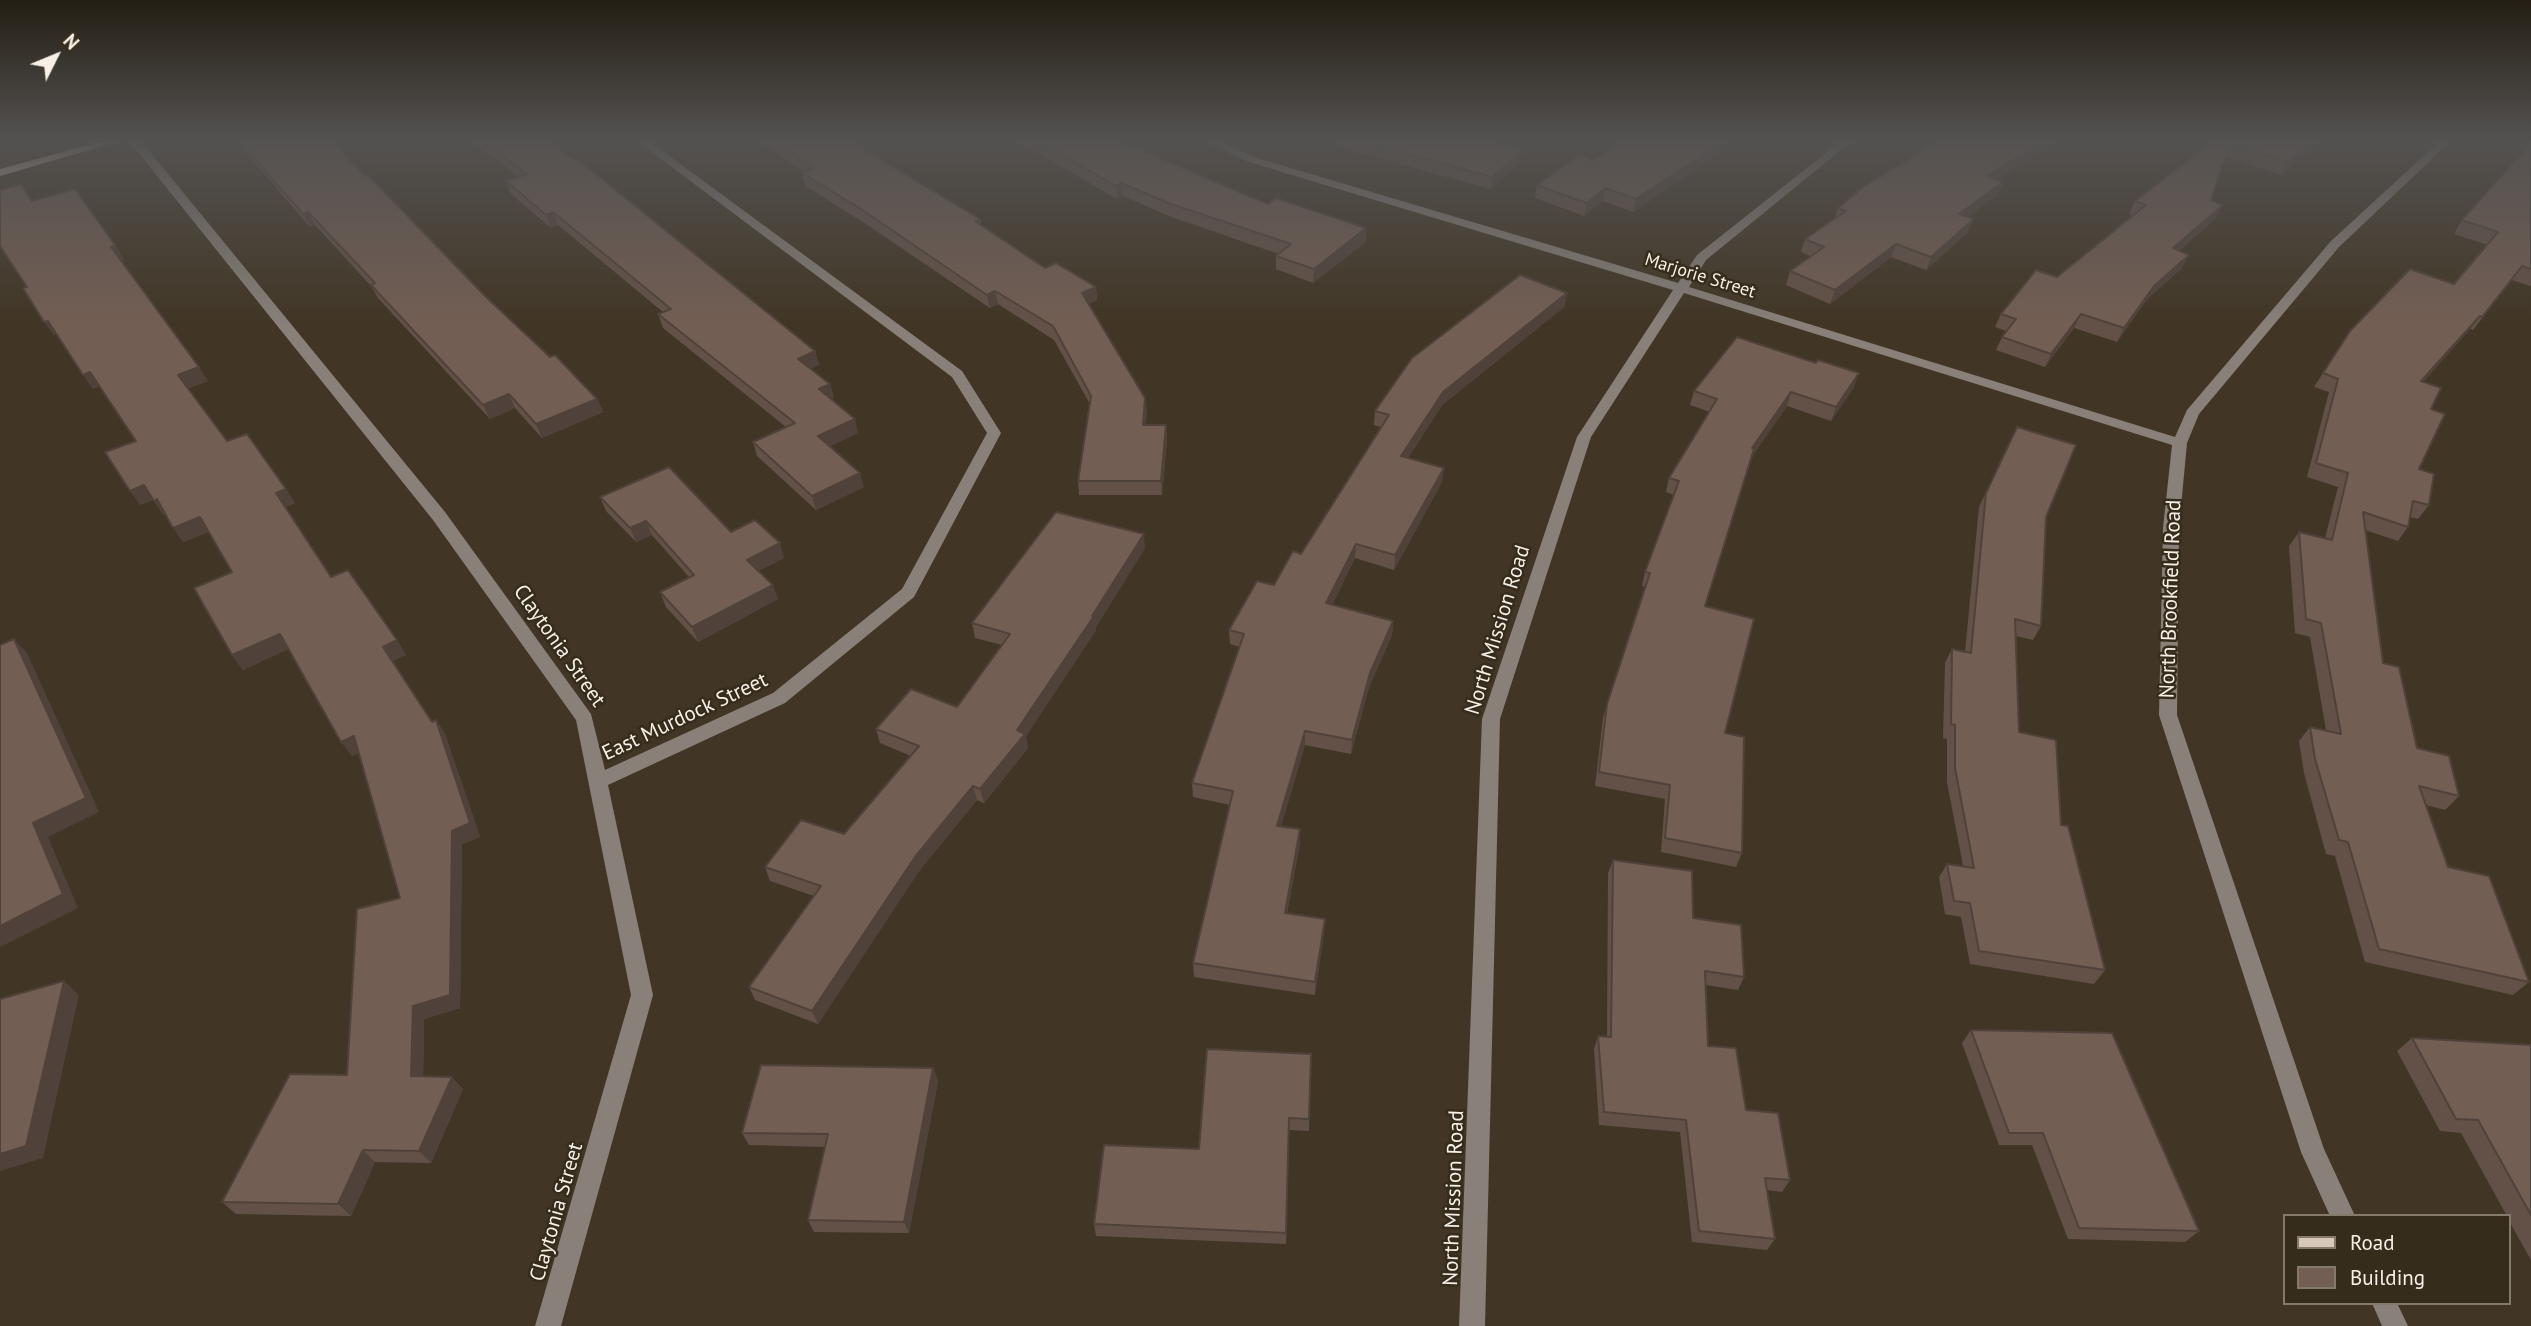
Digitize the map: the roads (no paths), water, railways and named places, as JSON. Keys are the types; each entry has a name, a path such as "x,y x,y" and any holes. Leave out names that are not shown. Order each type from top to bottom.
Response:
{"street":[{"name":"Claytonia Street","path":"185,203 447,527 585,719 642,995 548,1326"},
{"name":"East Murdock Street","path":"598,781 779,698 908,593 994,433 957,374 726,203"},
{"name":"Marjorie Street","path":"1396,203 2180,443"},
{"name":"North Mission Road","path":"1472,1326 1491,719 1584,437 1701,258 1770,203"},
{"name":"North Brookfield Road","path":"2342,1214 2313,1152 2168,715 2171,528 2180,443 2192,413 2335,244 2379,203"},
{"path":"2385,1305 2395,1326"}]}
